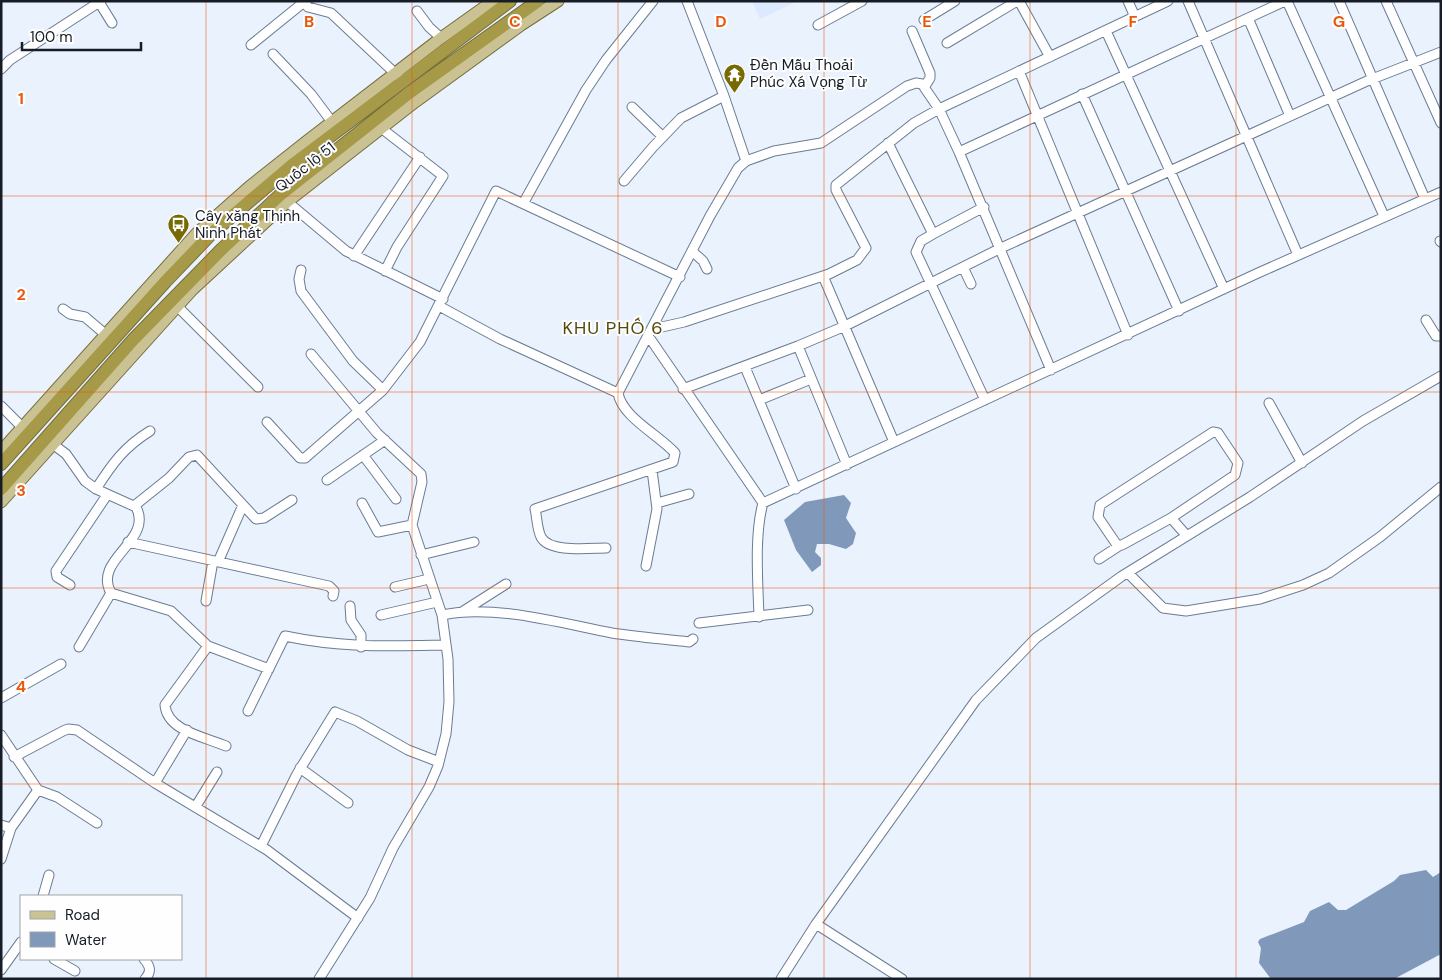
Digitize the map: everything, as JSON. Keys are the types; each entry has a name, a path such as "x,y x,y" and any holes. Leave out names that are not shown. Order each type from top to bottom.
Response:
{"highway":[{"name":"Quốc lộ 51","path":"1,464 25,431 206,239 310,146 399,77 510,1"},
{"name":"Quốc lộ 51","path":"1,489 53,438 132,340 175,303 222,249 283,198 538,1"}],"main road":[{"name":"Quốc lộ 51","path":"1,451 25,431 104,334 197,234 249,187 310,146 332,122 399,77 441,38 493,1"},
{"name":"Quốc lộ 51","path":"283,198 381,128 412,98 558,1"},
{"name":"Quốc lộ 51","path":"1,502 53,438"}],"street":[{"path":"321,9 326,1"},
{"path":"524,202 586,90 606,60 653,1"},
{"path":"687,1 724,96 746,161"},
{"path":"818,25 862,1"},
{"path":"924,20 955,1"},
{"path":"947,43 1018,1 1050,57"},
{"path":"1128,1 1135,17"},
{"path":"651,333 823,276 857,260 866,248 840,199 836,185 914,123 1168,1"},
{"path":"1188,1 1298,255"},
{"path":"960,152 1286,1 1384,216"},
{"path":"1339,1 1424,199"},
{"path":"1386,1 1441,123"},
{"path":"2,64 100,2 112,23"},
{"path":"251,45 303,2 308,7 331,13 399,77"},
{"path":"417,11 429,28 441,38"},
{"path":"1248,18 1290,116"},
{"path":"1106,30 1224,289"},
{"path":"912,32 930,73 930,78 924,86"},
{"path":"683,389 745,367 845,326 1001,248 1290,116 1332,99 1372,79 1441,52"},
{"path":"273,54 311,94 332,122"},
{"path":"1019,71 1128,335"},
{"path":"606,548 563,548 548,545 541,537 535,509 673,462 675,453 628,412 619,402 618,393 738,168 746,161 774,151 821,143 908,86 916,83 924,86 939,110 984,207 1051,370"},
{"path":"1082,94 1179,310"},
{"path":"624,182 686,114 724,96"},
{"path":"632,107 663,137"},
{"path":"381,128 443,176 397,247 385,271"},
{"path":"888,143 933,234"},
{"path":"354,256 420,157"},
{"path":"267,422 302,459 359,413 383,390 420,342 441,303 494,192 498,190 680,277"},
{"path":"763,503 1298,255 1441,192"},
{"path":"283,198 333,241 354,256 385,271 500,339 618,393"},
{"path":"984,207 921,241 916,252 985,400"},
{"path":"693,252 703,261 707,269"},
{"path":"963,267 971,284"},
{"path":"301,270 299,279 301,291 353,361 383,390"},
{"path":"823,276 894,442"},
{"path":"175,303 258,388"},
{"path":"64,309 70,314 85,317 104,334"},
{"path":"1426,320 1436,336 1441,336"},
{"path":"651,333 683,389 763,503"},
{"path":"798,346 847,465"},
{"path":"311,354 359,413 384,440 421,474 422,482 417,496 412,525 442,615 446,645 449,702 446,734 439,762 429,787 393,848 370,898 319,979"},
{"path":"745,367 796,489"},
{"path":"781,979 816,924 976,700 1036,638 1128,573 1363,421 1441,376"},
{"path":"759,400 810,379"},
{"path":"1269,403 1302,462"},
{"path":"1,406 25,431"},
{"path":"96,489 131,442 150,431"},
{"path":"1099,559 1171,518 1235,475 1238,471 1238,463 1218,433 1213,432 1100,505 1098,516 1119,546"},
{"path":"53,438 85,481 107,495 134,506 139,512 141,520 138,530 109,571 106,585 111,593 171,611 208,646 269,670"},
{"path":"327,480 384,440"},
{"path":"134,506 170,478 189,458 198,455 256,519 261,520 292,500"},
{"path":"363,455 396,499"},
{"path":"646,566 652,544 657,503 652,470"},
{"path":"1128,573 1163,608 1186,611 1260,599 1303,585 1329,573 1380,537 1441,487"},
{"path":"657,503 689,494"},
{"path":"70,585 57,577 56,571 107,495"},
{"path":"362,503 378,532 412,525"},
{"path":"759,616 760,514 763,503"},
{"path":"206,601 215,562 243,504"},
{"path":"1171,518 1187,536"},
{"path":"128,542 329,586 334,591 333,596"},
{"path":"421,555 474,542"},
{"path":"395,587 429,579"},
{"path":"462,612 506,584"},
{"path":"79,647 111,593"},
{"path":"381,614 437,602"},
{"path":"350,606 350,620 361,635 361,647"},
{"path":"698,623 808,610"},
{"path":"442,615 462,612 515,616 661,639 689,642 693,639"},
{"path":"248,711 269,670 282,638 285,636 322,644 361,647 446,645"},
{"path":"208,646 165,705 169,720 187,730 226,746"},
{"path":"1,698 61,664"},
{"path":"261,846 300,768 335,712 408,750 439,762"},
{"path":"14,757 68,728 76,730 155,783 261,846 358,918"},
{"path":"155,783 187,730"},
{"path":"1,736 38,790 57,797 97,823"},
{"path":"300,768 348,803"},
{"path":"196,806 217,772"},
{"path":"1,859 11,828 38,790"},
{"path":"1,825 11,828"},
{"path":"43,895 49,874"},
{"path":"816,924 902,979"},
{"path":"1,970 20,943"},
{"path":"56,960 75,971"},
{"path":"145,960 150,966 145,979"}],"shaded area":[{"path":"752,1 798,1 760,19"}],"water":[{"path":"844,495 851,503 846,518 856,533 853,544 846,549 829,544 817,544 815,552 821,558 821,565 812,572 796,550 784,520 805,502"},
{"path":"1426,870 1433,877 1441,872 1441,954 1394,979 1271,979 1259,963 1261,948 1258,942 1260,939 1304,922 1310,911 1329,902 1338,910 1346,910 1394,881 1400,875"}],"place":[{"name":"Đền Mẫu Thoải Phúc Xá Vọng Từ","path":"734,93"},
{"name":"Cây xăng Thịnh Ninh Phát","path":"179,244"}],"district":[{"name":"KHU PHỐ 6","path":"613,328"}]}
